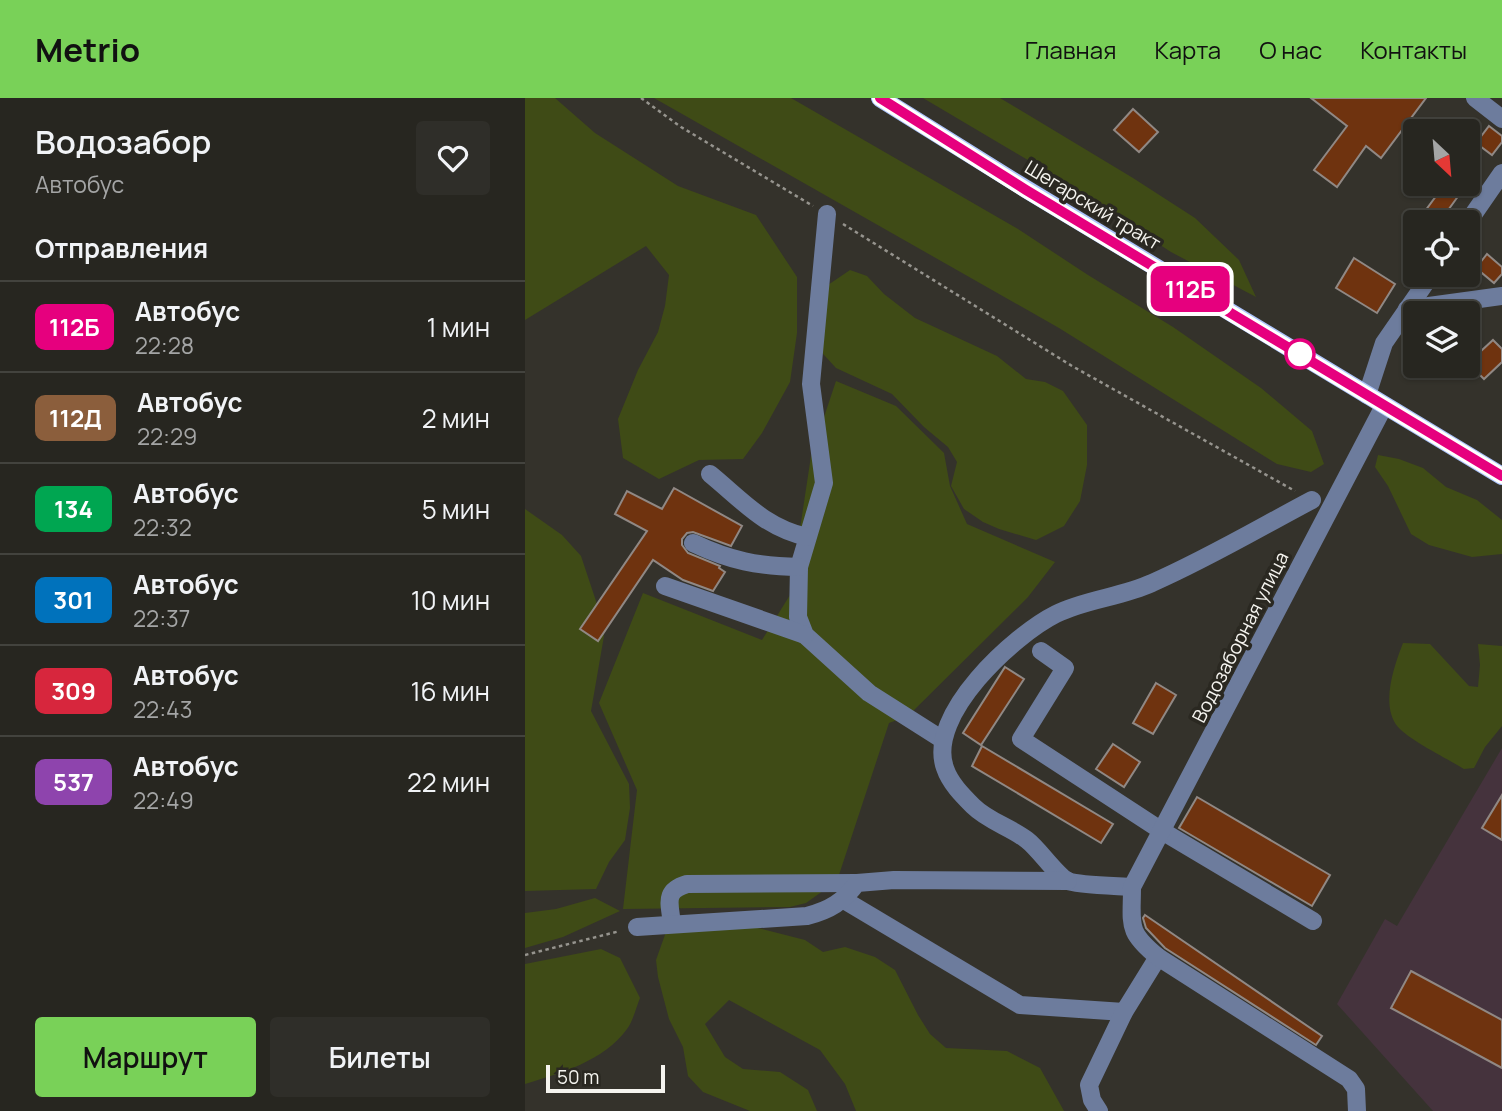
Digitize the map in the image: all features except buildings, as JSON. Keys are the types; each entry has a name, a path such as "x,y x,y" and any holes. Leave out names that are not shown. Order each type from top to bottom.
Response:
{"main road":[{"name":"Шегарский тракт","path":"880,98 1026,190 1502,476"}],"street":[{"path":"1475,98 1502,119"},
{"path":"1476,210 1502,173"},
{"path":"805,635 798,617 799,567 824,483 811,384 827,214"},
{"path":"1465,301 1502,296"},
{"path":"1367,395 1384,344 1403,315"},
{"name":"Водозаборная улица","path":"1132,887 1384,406"},
{"path":"710,474 768,523 785,532 807,537"},
{"path":"1068,881 1027,841 976,809 956,789 944,767 943,740 956,708 1017,639 1037,625 1059,613 1151,584 1312,500"},
{"path":"693,543 725,558 767,566 799,567"},
{"path":"665,586 805,635 869,692 943,740"},
{"path":"1041,651 1065,668 1021,739 1163,831 1313,921"},
{"path":"672,924 670,897 676,887 687,884 857,883 894,880 1068,881 1132,887 1132,927 1139,941 1158,957 1349,1079 1356,1089 1357,1111"},
{"path":"637,927 807,916 827,911 844,900 857,883"},
{"path":"844,900 1020,1005 1124,1012"},
{"path":"1099,1111 1092,1100 1089,1085 1124,1012 1158,957"}],"path":[{"path":"641,98 681,127 1072,366 1312,500"},
{"path":"525,956 637,927"}],"shaded area":[{"path":"1502,748 1502,1111 1433,1111 1337,1004 1385,919 1397,926"}],"green space":[{"path":"525,98 555,98 595,133 678,186 756,215 797,277 797,333 790,382 762,433 743,459 699,460 659,479 623,458 618,419 638,370 658,332 669,275 646,246 525,320"},
{"path":"654,98 791,98 1018,229 1173,327 1261,388 1312,431 1324,464 1311,472 1277,464 1059,328"},
{"path":"923,98 1000,98 1195,218 1239,260 1256,297 1171,252 1043,169"},
{"path":"850,270 867,276 884,294 915,318 997,356 1026,379 1045,382 1063,391 1087,425 1087,465 1080,501 1064,526 1036,540 999,529 964,509 951,486 957,462 948,447 892,394 836,368 813,343 828,285"},
{"path":"836,381 896,406 944,453 950,486 967,524 1055,562 1028,597 908,716 889,723 837,881 806,903 790,907 623,909 637,790 599,703 643,593 762,640 790,595 811,456"},
{"path":"1378,455 1423,468 1446,487 1477,500 1502,520 1502,554 1472,557 1429,545 1411,534 1388,486 1375,467"},
{"path":"525,509 562,535 581,556 604,636 591,711 629,784 630,808 625,840 609,862 596,889 525,891"},
{"path":"1403,643 1430,644 1469,686 1478,687 1478,644 1502,646 1502,726 1485,747 1474,768 1464,769 1419,743 1398,727 1390,708 1389,697"},
{"path":"595,898 620,911 563,937 525,948 525,913 556,909"},
{"path":"730,921 805,940 823,952 845,947 875,957 895,970 930,1034 946,1048 1007,1051 1040,1068 1064,1111 856,1111 845,1084 820,1050 729,1000 705,1024 725,1057 743,1069 780,1072 808,1090 817,1111 750,1111 703,1092 688,1076 683,1047 669,1019 656,960 667,929"},
{"path":"601,949 620,958 640,998 629,1026 617,1040 594,1058 525,1084 525,964"}],"bus line":[{"name":"112Б","path":"880,98 1026,190 1502,476"}]}
